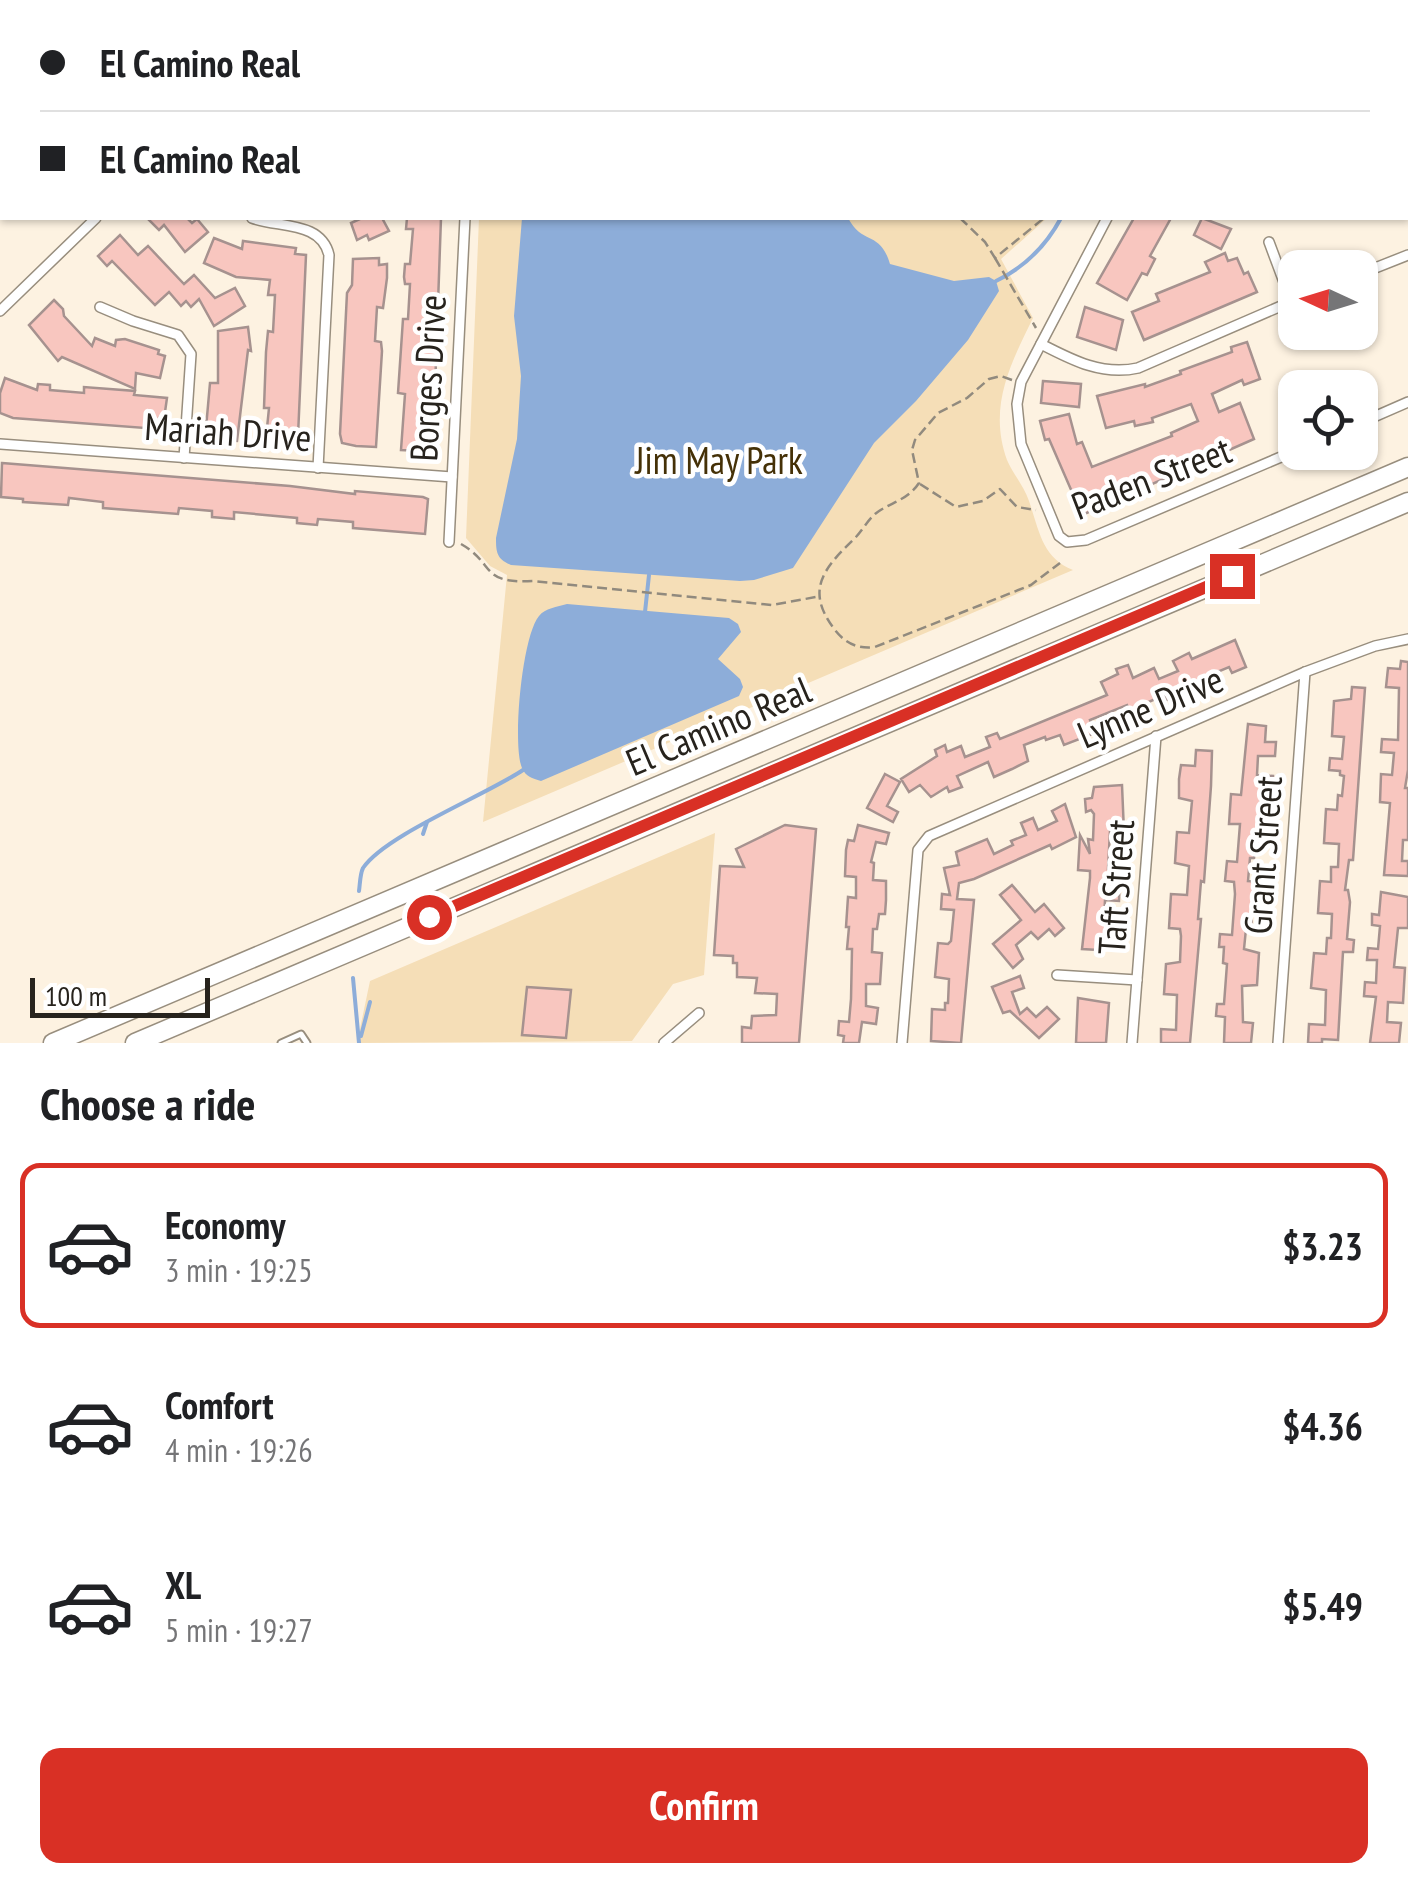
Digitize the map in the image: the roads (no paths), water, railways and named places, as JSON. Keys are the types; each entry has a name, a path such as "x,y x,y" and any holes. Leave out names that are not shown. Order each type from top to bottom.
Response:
{"highway":[{"name":"El Camino Real","path":"54,1043 1408,466"},
{"name":"El Camino Real","path":"135,1043 1408,502"}],"street":[{"path":"0,311 94,220"},
{"path":"261,220 313,232 326,244 318,468"},
{"name":"Borges Drive","path":"449,542 464,220"},
{"path":"1106,220 1041,344 1088,366 1125,371 1278,307"},
{"path":"1269,242 1278,264"},
{"path":"1378,266 1408,254"},
{"path":"100,307 178,335 187,344 191,354 184,458"},
{"name":"Paden Street","path":"1041,344 1021,382 1017,404 1021,444 1059,536 1067,542 1086,540 1278,458"},
{"path":"1378,415 1408,402"},
{"name":"Mariah Drive","path":"0,444 452,477"},
{"name":"Lynne Drive","path":"902,1043 918,850 929,836 1305,672 1376,646 1408,639"},
{"name":"Grant Street","path":"1278,1043 1305,672"},
{"name":"Taft Street","path":"1132,1043 1156,736"},
{"path":"1057,975 1138,980"},
{"path":"664,1043 699,1013"}],"lane":[{"path":"282,1043 301,1034 307,1043"}],"water":[{"path":"522,220 849,220 859,232 881,246 890,264 954,281 989,277 996,281 999,291 968,340 874,443 793,568 740,581 511,565 498,555 496,538 517,439 521,376 514,316"},
{"path":"567,604 729,618 741,632 718,659 740,679 743,687 739,696 541,781 530,777 522,768 518,737 528,645 542,613"}],"waterway":[{"path":"996,281 1034,255 1060,220"},
{"path":"645,612 649,575"},
{"path":"359,891 363,868 392,842 523,770"},
{"path":"423,834 427,822"},
{"path":"353,978 359,1043"},
{"path":"361,1036 370,1002"}],"park label":[{"name":"Jim May Park","path":"719,459"}]}
